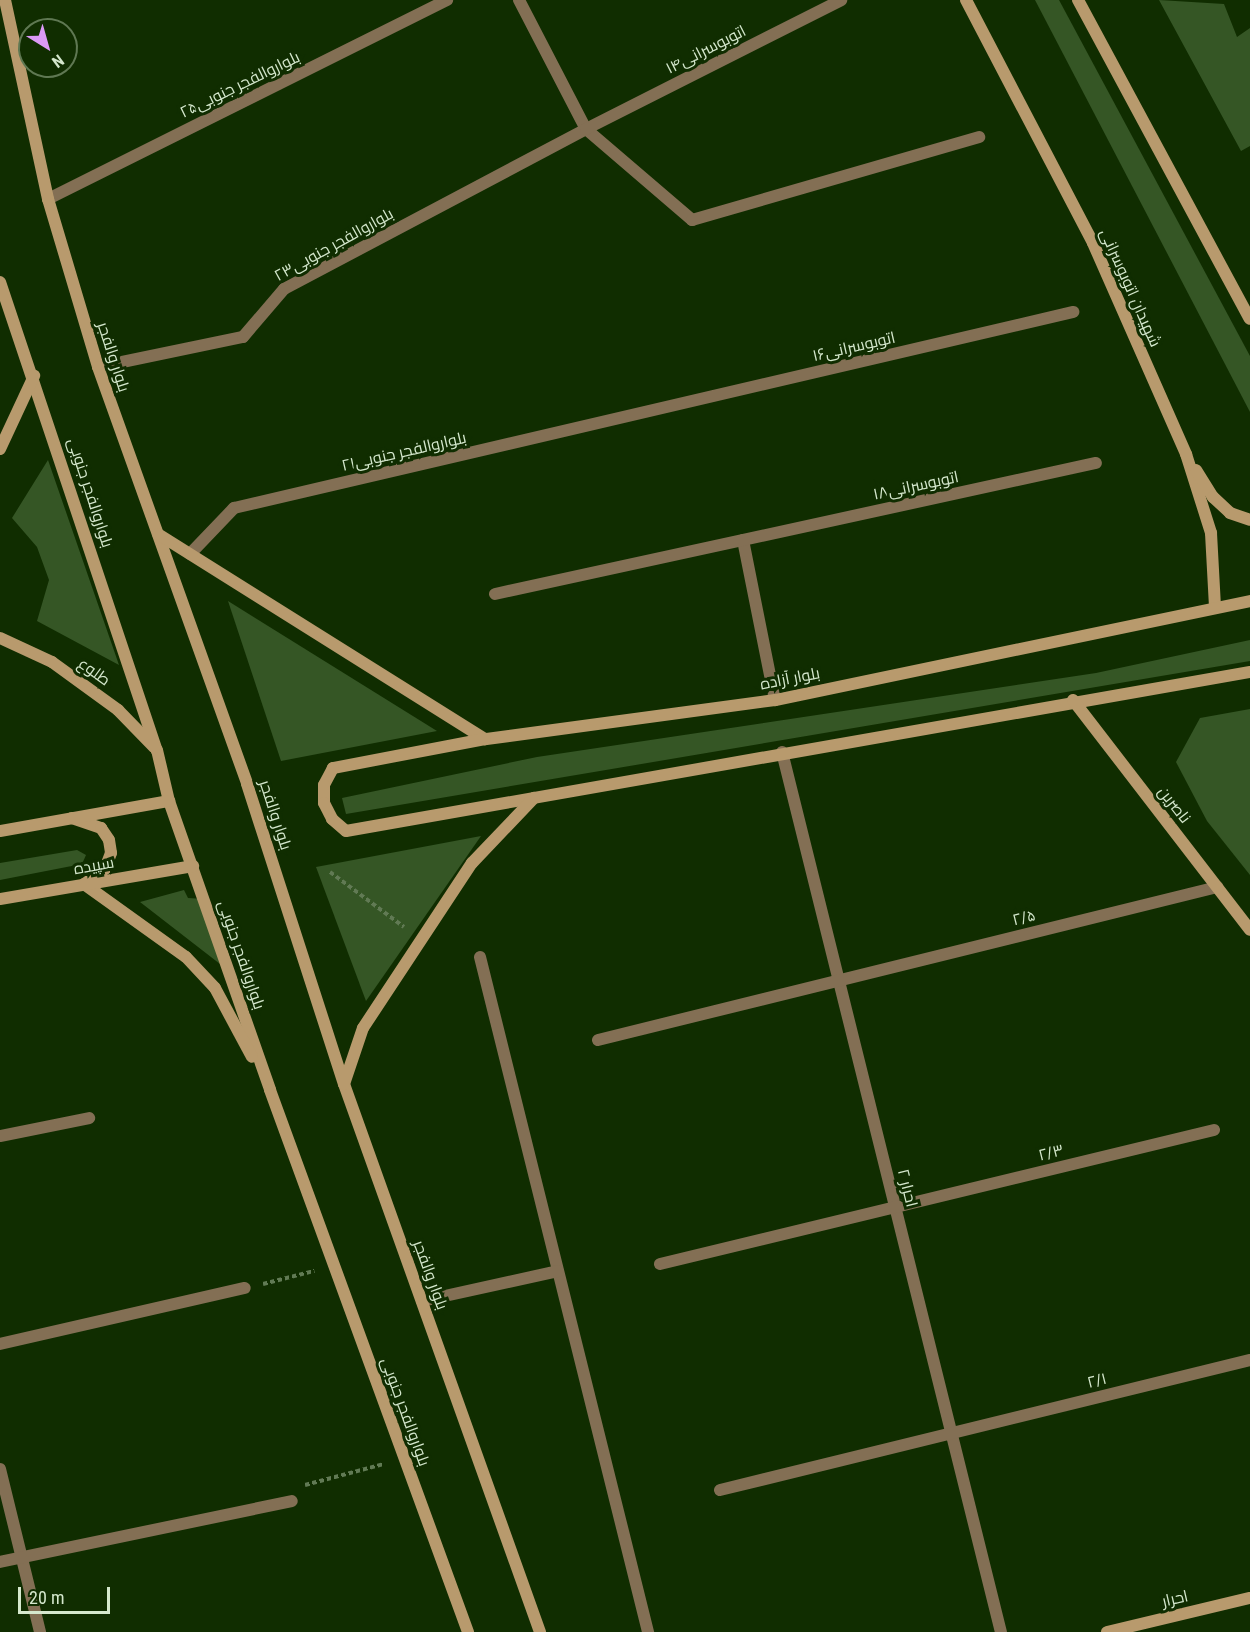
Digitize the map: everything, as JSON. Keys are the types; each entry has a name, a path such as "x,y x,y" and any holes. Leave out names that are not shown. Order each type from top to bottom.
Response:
{"main road":[{"name":"بلوار والفجر","path":"5,0 48,199 98,367 251,794 344,1084 540,1632"},
{"name":"شهیدان اتوبوسرانی","path":"966,0 1093,243 1186,454 1211,533 1215,607"},
{"path":"1078,0 1250,319"},
{"name":"بلواروالفجر جنوبی","path":"0,282 34,376 157,750 169,801 270,1090 468,1632"},
{"path":"0,449 34,376"},
{"path":"1186,454 1213,497 1230,513 1250,520"},
{"path":"159,534 485,739"},
{"name":"بلوار آزاده","path":"534,798 346,831 332,819 324,803 324,785 333,768 485,739 775,700 1250,601"},
{"name":"طلوع","path":"0,638 52,662 118,710 157,750"},
{"path":"344,1084 363,1028 472,863 534,798 1073,700 1250,672"},
{"name":"ناصرین","path":"1073,700 1250,930"},
{"path":"0,831 169,801"},
{"path":"72,818 100,828 109,840 111,853 105,869 84,884 186,957 215,988 270,1090"},
{"name":"سپیده","path":"0,899 193,866"},
{"name":"احرار","path":"1107,1632 1250,1598"}],"street":[{"name":"بلواروالفجر جنوبی۲۵","path":"48,199 447,0"},
{"path":"519,0 586,129 692,220 979,137"},
{"name":"اتوبوسرانی۱۴","path":"586,129 842,0"},
{"name":"بلواروالفجر جنوبی۲۳","path":"98,367 243,336 284,289 586,129"},
{"name":"اتوبوسرانی۱۶","path":"643,413 1073,312"},
{"name":"بلواروالفجر جنوبی۲۱","path":"190,554 234,508 643,413"},
{"name":"اتوبوسرانی۱۸","path":"495,594 1096,464"},
{"path":"743,540 775,700"},
{"name":"۲ احرار","path":"782,752 1001,1632"},
{"name":"۲/۵","path":"598,1040 1216,887"},
{"path":"480,957 648,1632"},
{"path":"0,1136 89,1118"},
{"name":"۲/۳","path":"660,1264 1214,1130"},
{"path":"422,1301 558,1271"},
{"path":"0,1344 245,1288"},
{"name":"۲/۱","path":"720,1490 1250,1360"},
{"path":"0,1468 40,1632"},
{"path":"0,1562 292,1501"}],"path":[{"path":"330,872 410,931"},
{"path":"245,1288 334,1266"},
{"path":"292,1501 290,1489 405,1458"}],"green space":[{"path":"1035,0 1059,0 1250,356 1250,412"},
{"path":"1159,0 1224,4 1237,37 1250,28 1250,146 1241,151"},
{"path":"48,460 119,665 37,621 49,580 37,547 12,518"},
{"path":"228,601 437,731 281,761"},
{"path":"1250,640 1250,661 346,814 342,798 537,757 1096,673"},
{"path":"1250,709 1250,875 1207,821 1176,762 1200,718"},
{"path":"481,836 366,1001 316,867"},
{"path":"77,850 86,855 82,864 0,880 0,863"},
{"path":"184,890 188,898 204,899 220,964 140,902"}]}
